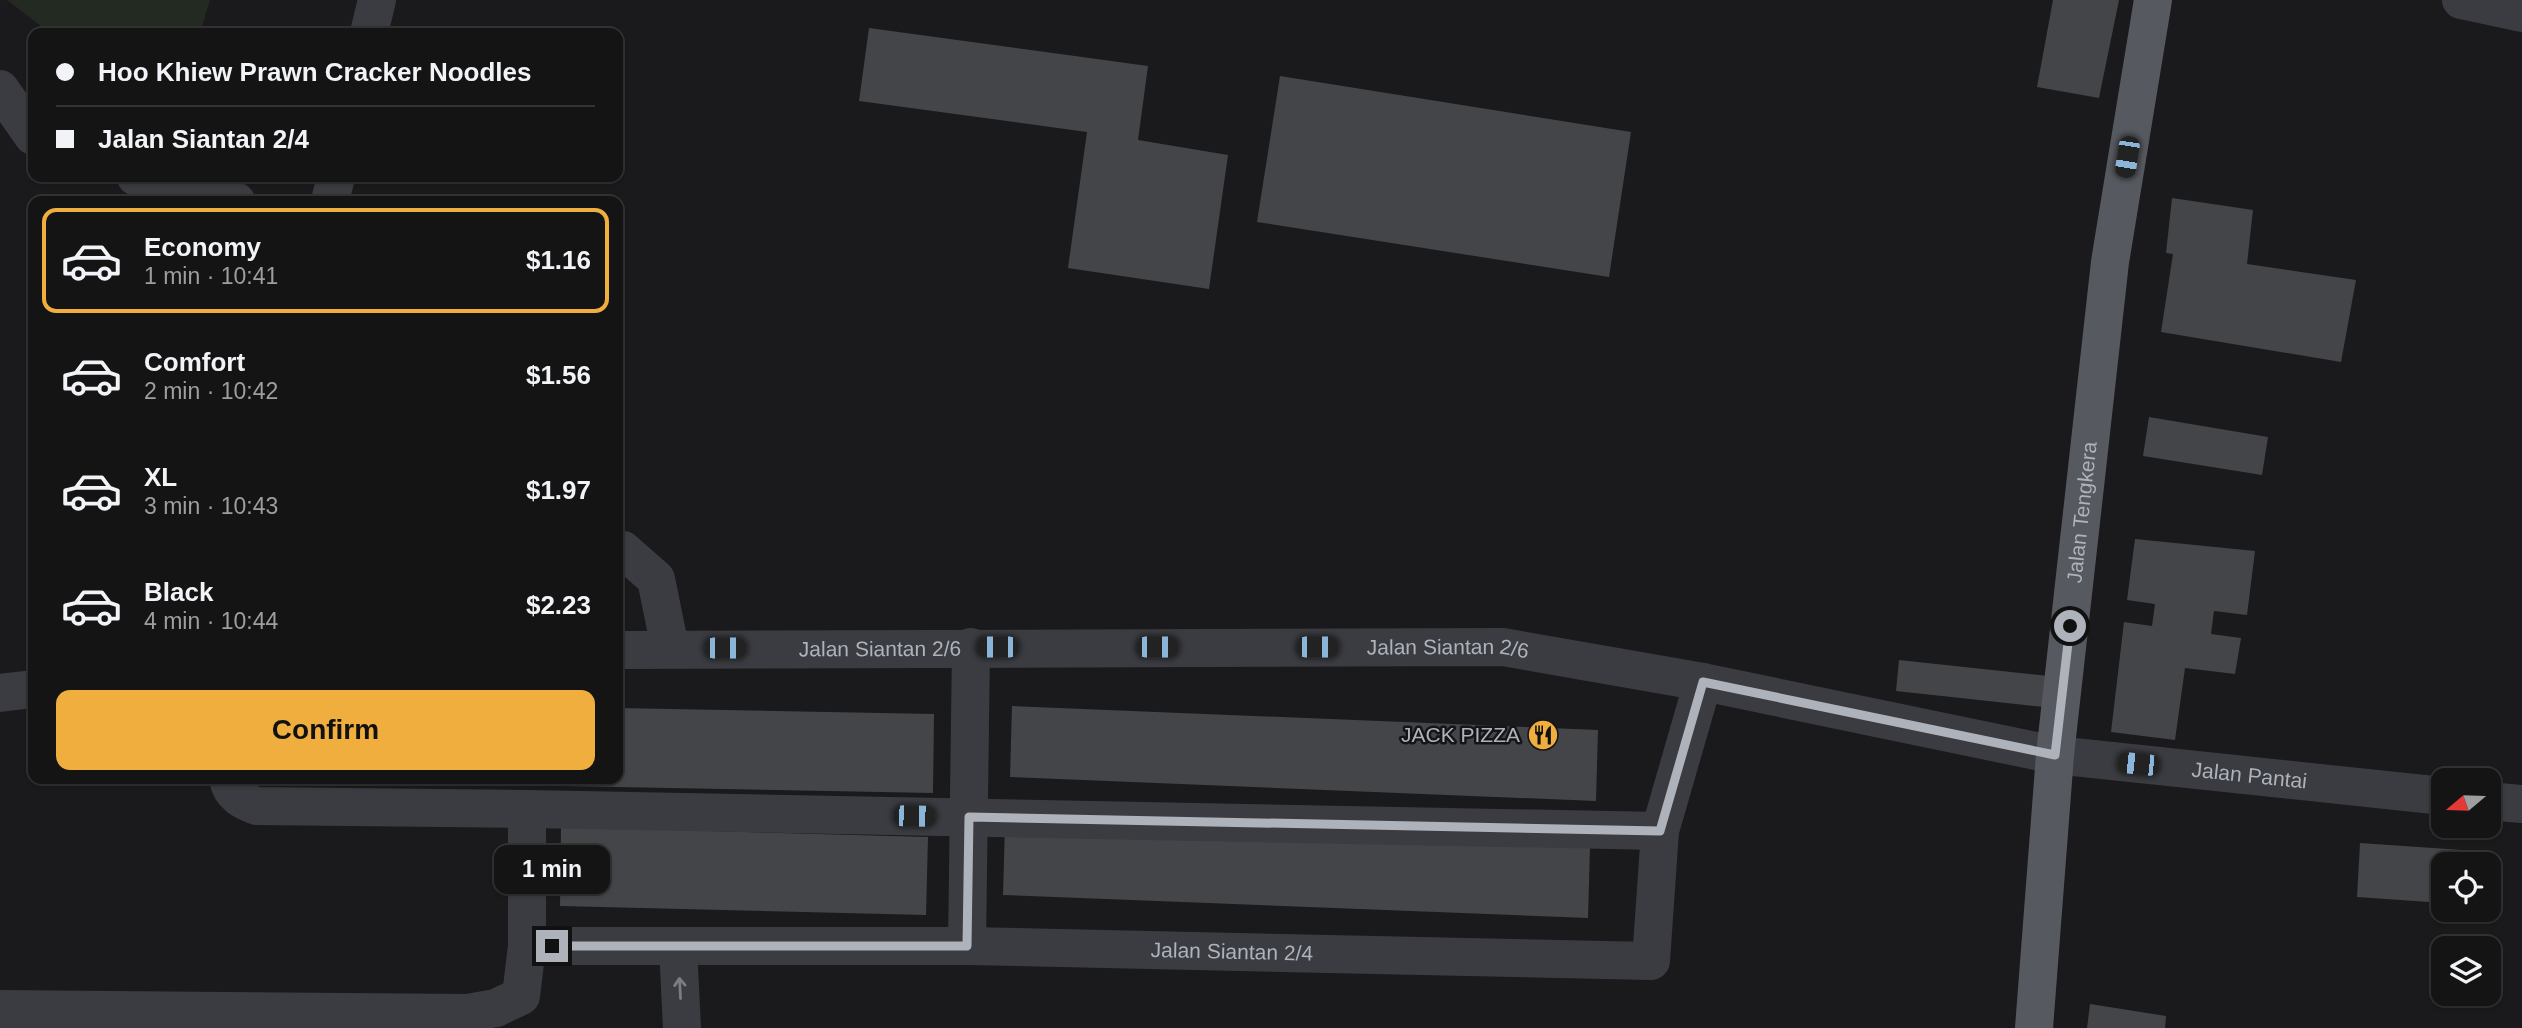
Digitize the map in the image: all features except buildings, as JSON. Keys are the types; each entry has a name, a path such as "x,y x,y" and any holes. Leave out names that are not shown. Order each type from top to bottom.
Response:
{"main road":[{"name":"Jalan Tengkera","path":"2034,1028 2055,755 2110,262 2153,0"}],"street":[{"path":"370,28 377,0"},
{"path":"2461,0 2522,13"},
{"path":"0,89 28,129"},
{"path":"157,182 215,196"},
{"path":"623,550 656,579 670,648"},
{"path":"967,946 971,647"},
{"name":"Jalan Siantan 2/6","path":"623,650 1503,647 1703,682 2055,755"},
{"name":"Jalan Siantan 2/4","path":"527,946 967,946 1651,961 1660,831 1703,682"},
{"path":"0,693 28,690"},
{"name":"Jalan Pantai","path":"2055,755 2431,795"},
{"path":"229,784 240,799 257,806 1660,831"},
{"path":"2501,802 2522,804"},
{"path":"0,1009 468,1013 496,1008 521,996 527,946 527,809"},
{"path":"678,947 682,1028"}],"shaded area":[{"path":"7,0 210,0 202,28 43,28"}],"place":[{"name":"JACK PIZZA","path":"1543,735"}],"route":[{"path":"552,946 967,946 969,817 1660,831 1703,682 2055,755 2070,626"}]}
